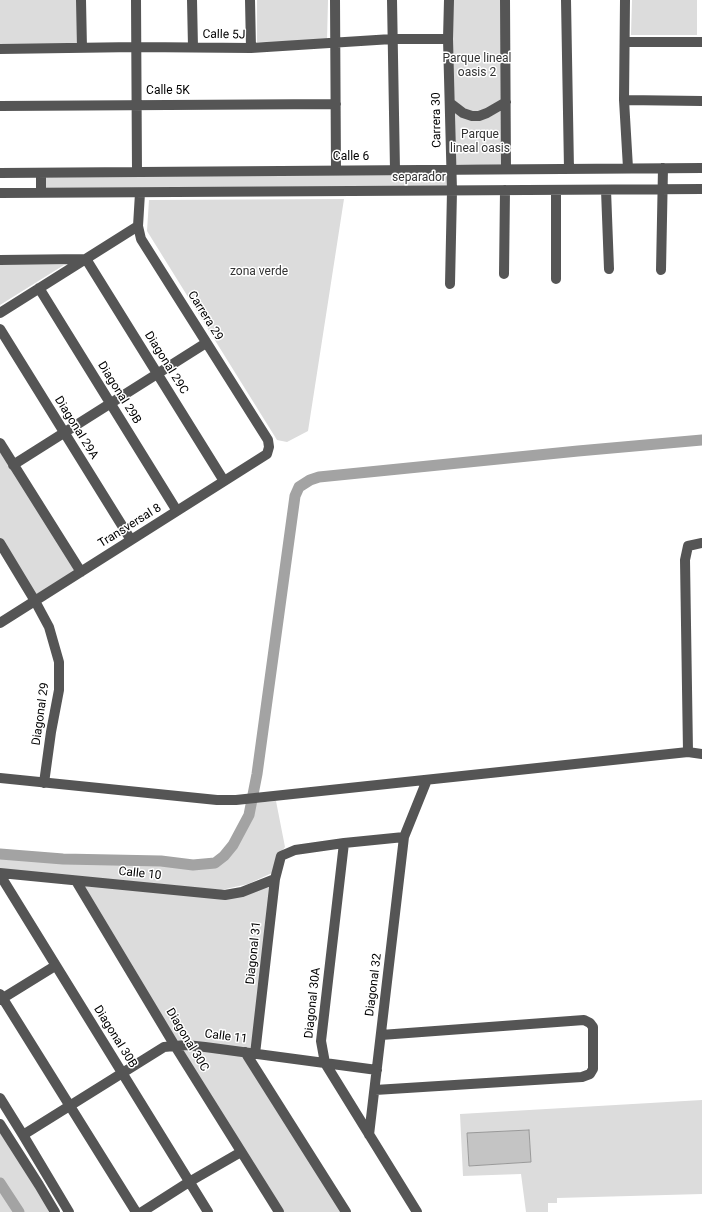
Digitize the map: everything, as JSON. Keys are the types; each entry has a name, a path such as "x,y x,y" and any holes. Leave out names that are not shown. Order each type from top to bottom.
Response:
{"street":[{"path":"81,0 82,48"},
{"path":"136,0 137,172"},
{"path":"192,0 193,47"},
{"path":"250,0 251,48"},
{"path":"335,0 336,170"},
{"path":"392,0 395,170"},
{"name":"Carrera 30","path":"449,0 448,39 452,191 450,284"},
{"path":"505,0 506,169"},
{"path":"566,0 569,169"},
{"path":"625,0 624,100 628,168"},
{"name":"Calle 5J","path":"0,48 251,48 392,39 448,39"},
{"path":"625,42 702,42"},
{"path":"624,100 702,101"},
{"path":"450,103 462,113 472,116 479,116 506,102"},
{"name":"Calle 5K","path":"0,106 336,104"},
{"path":"661,270 663,168"},
{"name":"Calle 6","path":"0,173 702,168"},
{"path":"41,172 41,193"},
{"path":"0,193 702,189"},
{"path":"504,274 505,190"},
{"path":"556,190 556,279"},
{"path":"606,190 608,269"},
{"name":"Carrera 29","path":"140,192 138,226 141,239 268,440 269,447"},
{"path":"0,313 138,226"},
{"path":"0,260 86,259"},
{"name":"Diagonal 29C","path":"86,259 224,481"},
{"name":"Diagonal 29B","path":"39,288 177,511"},
{"name":"Diagonal 29A","path":"0,329 131,540"},
{"path":"14,464 206,343"},
{"path":"0,443 81,572"},
{"name":"Transversal 8","path":"0,623 267,454 269,447"},
{"name":"Diagonal 29","path":"0,543 49,627 59,662 59,690 51,732 44,783"},
{"path":"688,752 685,560 688,546 702,543"},
{"path":"0,778 217,800 236,800 688,752 702,754"},
{"name":"Diagonal 32","path":"369,1135 404,837 427,780"},
{"path":"344,843 404,837"},
{"name":"Diagonal 31","path":"255,1054 275,879 281,856 295,850 344,843"},
{"name":"Diagonal 30A","path":"344,843 321,1041 325,1063 417,1212"},
{"name":"Calle 10","path":"0,874 225,895 242,892 275,879"},
{"name":"Diagonal 30B","path":"0,874 55,966 208,1212"},
{"name":"Diagonal 30C","path":"76,881 175,1046 279,1212"},
{"path":"55,966 1,997 136,1212"},
{"path":"375,1090 582,1076 590,1074 593,1069 593,1027 590,1023 584,1020 381,1035"},
{"name":"Calle 11","path":"23,1135 164,1047 186,1045 205,1047 377,1070"},
{"path":"245,1052 346,1212"},
{"path":"0,1098 69,1212"},
{"path":"0,1124 40,1185 55,1212"},
{"path":"142,1212 189,1182 241,1152"}],"green space":[{"path":"0,0 81,0 82,48 0,49"},
{"path":"257,0 328,0 327,41 257,42"},
{"name":"Parque lineal oasis 2","path":"453,0 500,0 503,100 478,113 467,112 453,101"},
{"path":"632,0 697,0 697,35 631,35"},
{"name":"Parque lineal oasis","path":"504,105 504,166 453,164 452,108 462,116"},
{"name":"separador","path":"452,165 452,191 41,193 41,173"},
{"name":"zona verde","path":"344,199 308,431 287,442 277,440 147,231 149,200"},
{"path":"0,265 64,265 0,305"},
{"path":"0,446 81,572 35,601 0,543"},
{"path":"276,801 285,847 278,856 272,873 248,884 221,890 0,869 0,856 62,861 161,862 193,866 215,863 226,858 233,849 251,818 254,803"},
{"path":"275,879 255,1054 246,1052 346,1212 279,1212 76,881 225,895"},
{"path":"702,1100 702,1194 557,1198 557,1203 548,1203 548,1212 526,1212 521,1174 463,1176 460,1114","holes":["529,1130 531,1162 469,1166 467,1134"]},
{"path":"0,1129 37,1186 49,1212 0,1212"}],"building":[{"path":"529,1130 531,1162 469,1166 467,1133"}],"waterway":[{"path":"0,854 63,859 161,861 193,865 215,863 224,856 233,845 249,815 257,774 295,496 299,487 310,480 319,477 702,440"},
{"path":"0,1183 19,1212"}]}
